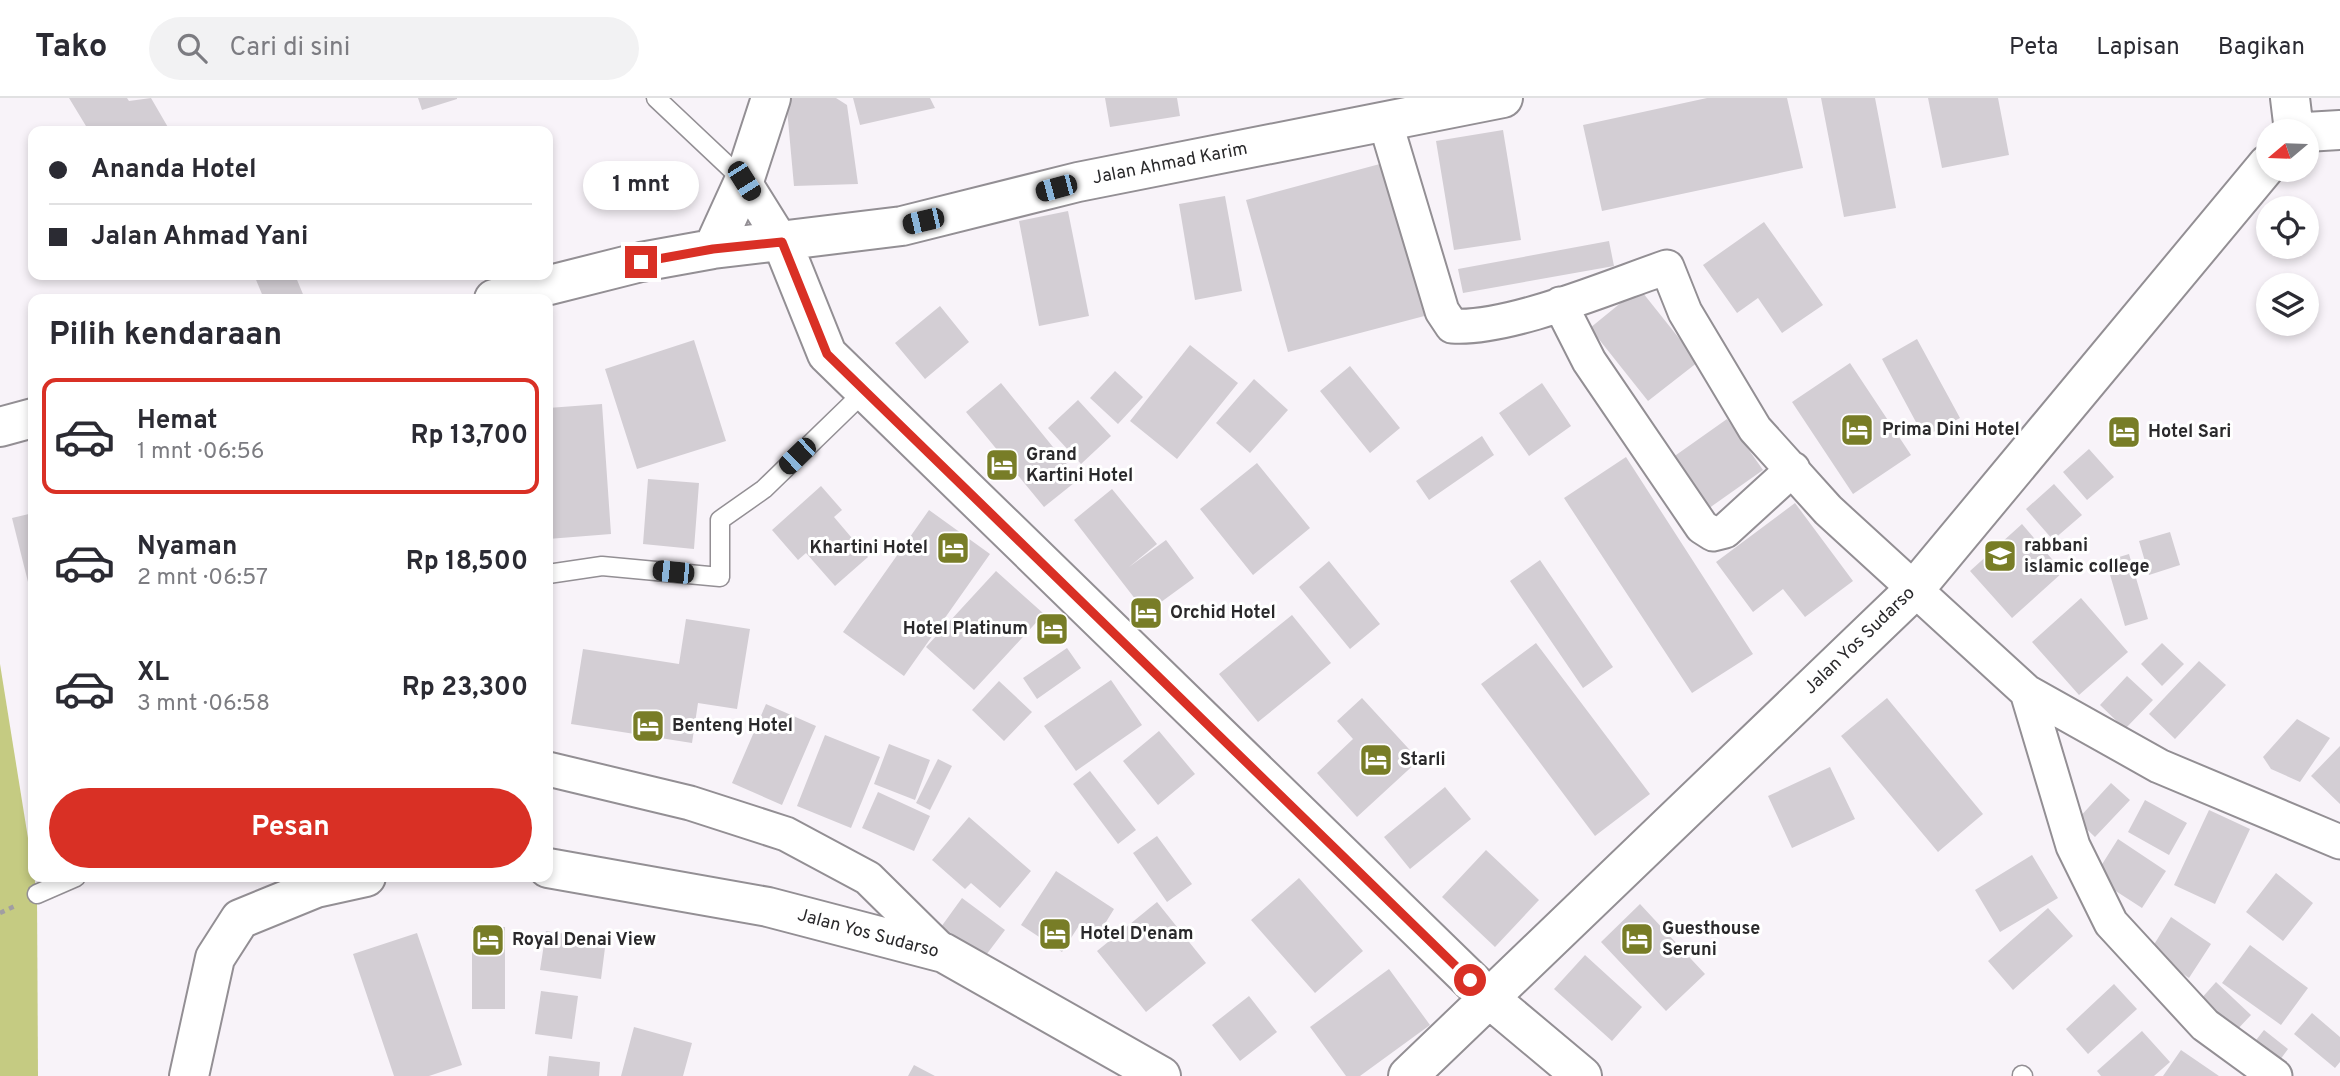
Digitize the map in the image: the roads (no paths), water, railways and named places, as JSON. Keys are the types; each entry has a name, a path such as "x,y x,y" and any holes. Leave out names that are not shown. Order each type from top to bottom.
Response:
{"street":[{"path":"713,249 744,181 771,98"},
{"name":"Jalan Ahmad Karim","path":"514,294 641,262 713,249 902,226 1078,182 1503,98"},
{"path":"2290,98 2293,119"},
{"path":"1385,121 1442,311 1452,326 1470,327 1560,304 1668,267 1685,312 1755,429 1828,510 1913,591 2027,692 2159,766 2340,842"},
{"path":"2319,131 2340,130"},
{"name":"Jalan Yos Sudarso","path":"1408,1076 1913,591 2256,178"},
{"path":"744,181 782,242 827,354 1490,999 1582,1076"},
{"path":"1560,304 1589,361 1702,527 1713,534 1726,531 1793,469"},
{"path":"0,426 28,419"},
{"path":"2027,692 2073,846 2111,923 2205,1025 2275,1076"},
{"path":"553,770 690,803 786,834 868,878 944,953"},
{"name":"Jalan Yos Sudarso","path":"553,869 768,907 944,953 1161,1076"},
{"path":"188,1076 215,958 240,919 311,882"}],"lane":[{"path":"656,98 744,181"},
{"path":"553,574 602,566 720,577 720,520 764,489 865,391"},
{"path":"37,894 65,882"}],"place":[{"name":"Prima Dini Hotel","path":"1857,430"},
{"name":"Hotel Sari","path":"2124,432"},
{"name":"Grand Kartini Hotel","path":"1002,465"},
{"name":"Khartini Hotel","path":"953,548"},
{"name":"rabbani islamic college","path":"2000,556"},
{"name":"Orchid Hotel","path":"1146,613"},
{"name":"Hotel Platinum","path":"1052,629"},
{"name":"Benteng Hotel","path":"648,726"},
{"name":"Starli","path":"1376,760"},
{"name":"Hotel D'enam","path":"1055,934"},
{"name":"Guesthouse Seruni","path":"1637,939"},
{"name":"Royal Denai View","path":"488,940"}]}
